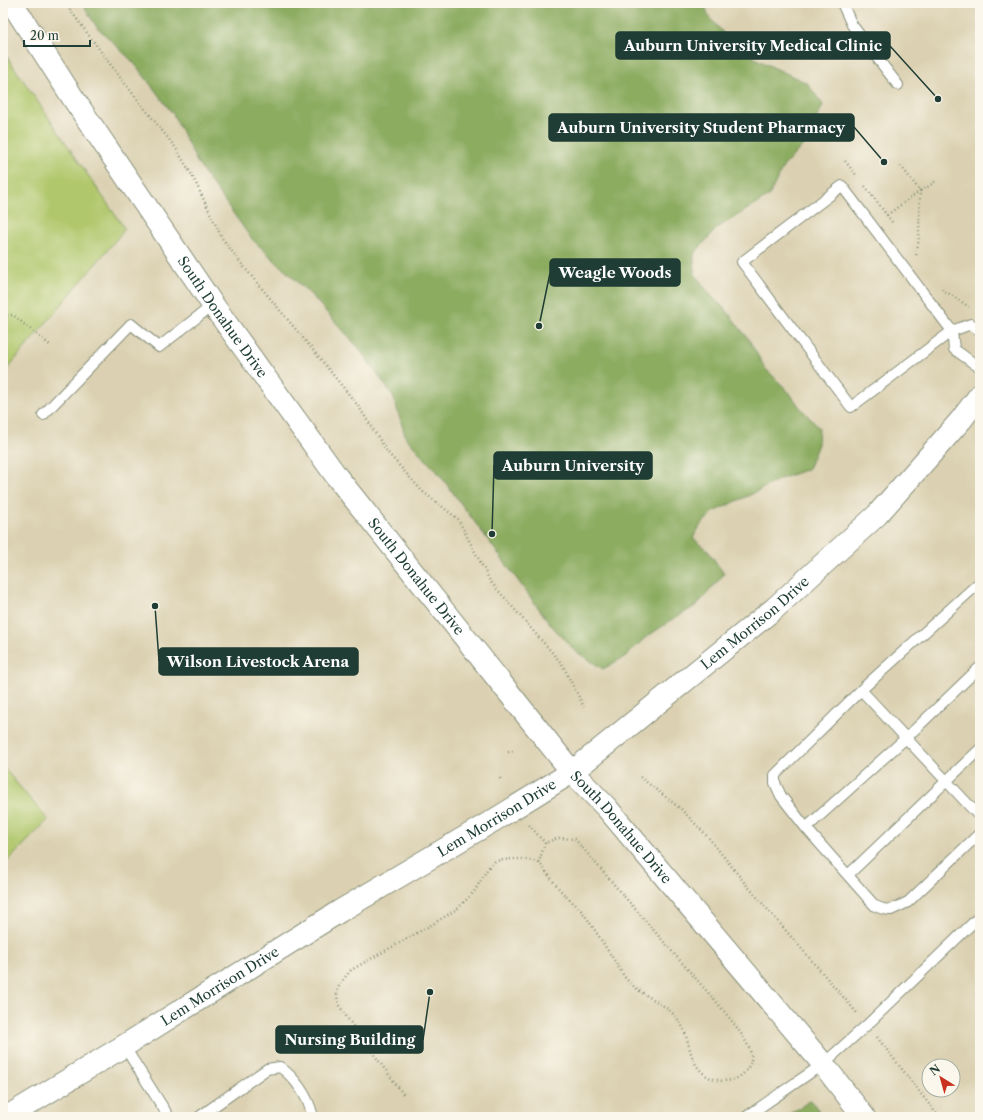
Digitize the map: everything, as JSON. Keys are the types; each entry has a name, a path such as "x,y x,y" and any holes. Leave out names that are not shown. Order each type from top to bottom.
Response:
{"street":[{"name":"South Donahue Drive","path":"12,3 73,98 213,305 337,477 572,772 606,807 823,1064 864,1117"},
{"name":"Lem Morrison Drive","path":"7,1117 340,911 572,772 775,608 877,515 961,420 980,395"}],"lane":[{"path":"842,3 852,25 898,85"},
{"path":"980,330 971,324 952,331 851,407 742,262 842,186 952,331 954,349 976,365 980,365"},
{"path":"43,415 131,324 159,347 213,305"},
{"path":"980,582 861,690 776,774 776,783 781,796 806,828 875,906 882,910 891,910 908,902 980,833"},
{"path":"806,828 906,738 980,667"},
{"path":"861,690 980,817"},
{"path":"848,875 980,749"},
{"path":"746,1117 823,1064 867,1025 980,916"},
{"path":"124,1046 169,1117"},
{"path":"199,1117 267,1069 280,1067 289,1073 308,1101 312,1113 309,1117"}],"path":[{"path":"65,3 119,76 175,147 192,175 222,238 244,268 359,407 388,453 422,491 458,519 490,581 562,664 584,707"},
{"path":"845,161 859,179"},
{"path":"901,166 920,190 919,238 916,257 912,251"},
{"path":"887,215 920,190 936,181"},
{"path":"864,185 895,227"},
{"path":"938,286 972,310"},
{"path":"3,315 13,314 51,346"},
{"path":"508,752 513,751"},
{"path":"640,777 681,809 708,837 744,882 867,1025 939,1117"},
{"path":"525,820 545,843"},
{"path":"403,1094 343,1012 337,1001 337,990 342,980 351,970 457,909 474,892 488,868 496,861 511,859 523,859 539,862 568,898 579,908 627,980 639,992 669,1008 679,1021 689,1042 690,1054 694,1064 704,1074 714,1080 725,1081 736,1079 745,1073 752,1058 750,1049 742,1035 713,999 575,839 558,838 545,843"},
{"path":"539,862 545,843"}],"shaded area":[{"path":"3,3 980,3 980,1117 3,1117"}],"green space":[{"path":"82,3 704,3 709,17 734,45 760,61 807,83 823,105 805,143 783,167 769,196 717,228 694,254 694,273 711,296 727,311 749,340 765,368 789,392 799,406 819,428 818,444 808,469 780,479 713,512 700,526 693,538 709,552 724,574 697,605 645,638 626,656 603,669 575,651 551,625 439,474 406,438 393,396 358,347 311,295 251,238 198,164 173,114 134,63 96,26"},
{"path":"3,51 125,229 3,374"},
{"path":"3,767 48,820 3,866"},
{"path":"811,1100 823,1117 785,1117"}],"place":[{"name":"Auburn University Medical Clinic","path":"938,99"},
{"name":"Auburn University Student Pharmacy","path":"884,162"},
{"name":"Weagle Woods","path":"539,326"},
{"name":"Auburn University","path":"492,534"},
{"name":"Wilson Livestock Arena","path":"155,606"},
{"name":"Nursing Building","path":"430,992"}]}
